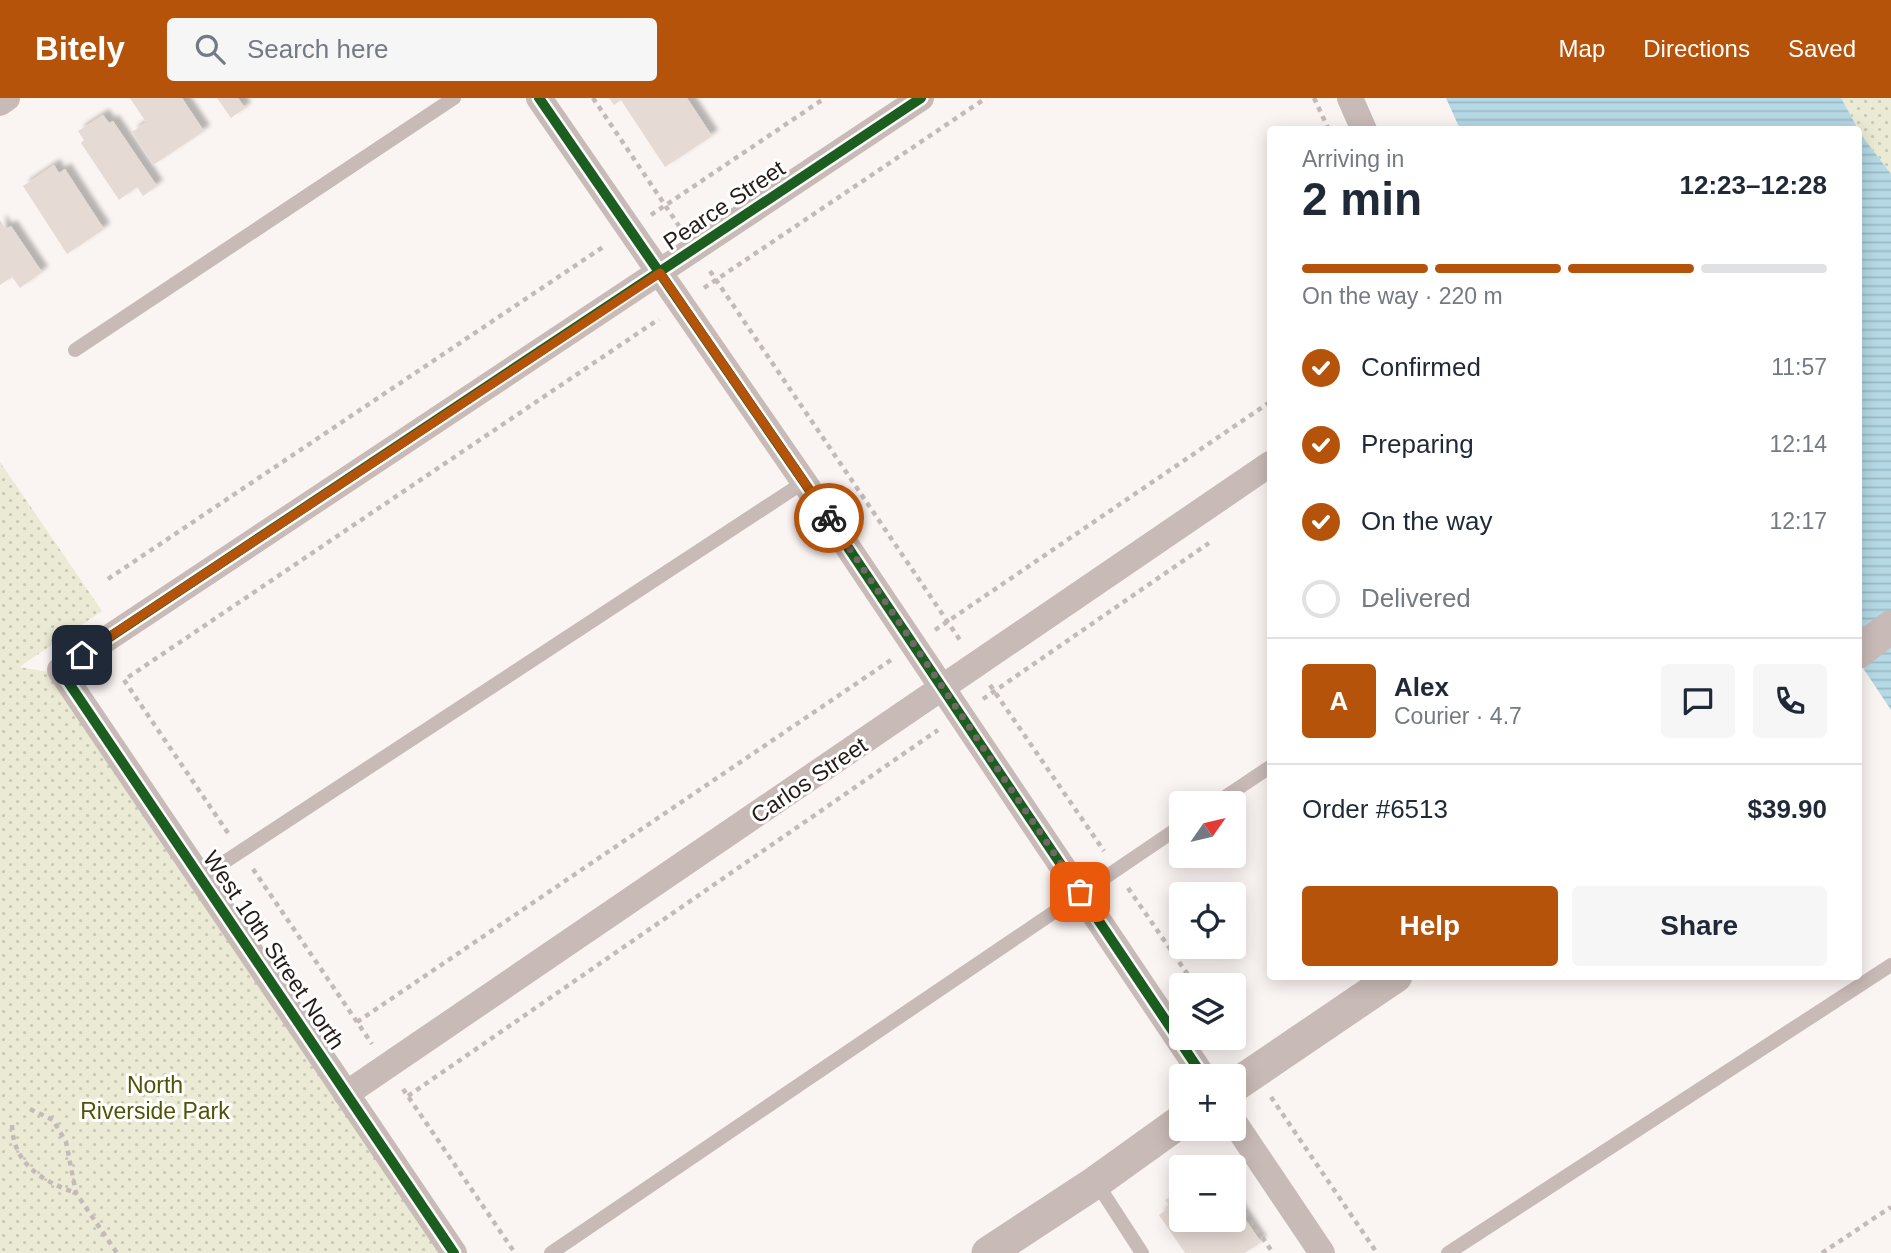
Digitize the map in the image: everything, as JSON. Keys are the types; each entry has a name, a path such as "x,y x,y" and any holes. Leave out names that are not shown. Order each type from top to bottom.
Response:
{"street":[{"path":"0,103 7,98"},
{"path":"539,98 804,482 1195,1064"},
{"name":"Pearce Street","path":"60,670 921,98"},
{"path":"1350,98 1362,126"},
{"name":"Carlos Street","path":"346,1094 1267,466"},
{"path":"1862,649 1891,627"},
{"name":"West 10th Street North","path":"60,670 454,1253"},
{"path":"1246,1078 1390,980"},
{"path":"988,1253 1096,1182 1169,1130"},
{"path":"1246,1140 1322,1253"}],"lane":[{"path":"75,350 454,98"},
{"path":"200,878 804,482"},
{"path":"1234,791 1267,769"},
{"path":"551,1253 1169,834"},
{"path":"1448,1253 1891,965"},
{"path":"1096,1182 1143,1253"}],"path":[{"path":"593,98 1187,973"},
{"path":"108,579 825,98"},
{"path":"515,1253 124,680 986,98"},
{"path":"1314,98 1327,126"},
{"path":"357,1022 1267,404"},
{"path":"408,1096 1213,541"},
{"path":"1246,1082 1377,1253"},
{"path":"30,1108 52,1120 66,1142 75,1193 117,1253"},
{"path":"12,1125 12,1141 28,1169 75,1193"},
{"path":"1822,1253 1891,1207"},
{"path":"1246,1214 1273,1253"}],"green space":[{"path":"1841,98 1891,98 1891,174 1862,136 1862,126 1856,126"},
{"name":"North Riverside Park","path":"0,462 102,611 19,667 55,673 445,1253 0,1253"}],"water":[{"path":"1446,98 1841,98 1856,126 1459,126"},
{"path":"1862,136 1891,174 1891,710 1862,666"}],"building":[{"path":"130,98 182,98 204,131 153,165 132,132 146,122"},
{"path":"217,98 238,98 245,108 231,118"},
{"path":"609,98 687,98 712,136 665,167 621,100 614,105"},
{"path":"103,115 109,123 113,121 157,186 143,196 137,187 119,200 81,143 84,140 78,131"},
{"path":"54,165 59,173 65,169 104,229 67,254 23,186"},
{"path":"0,220 6,229 11,226 42,272 20,288 12,277 0,285"},
{"path":"1169,1208 1169,1230 1159,1215"},
{"path":"1246,1220 1261,1242 1245,1253 1185,1253 1171,1232 1246,1232"}],"cycle path":[{"path":"539,98 804,482 1195,1064"},
{"path":"454,1253 60,670 921,98"}],"way so far":[{"path":"829,518 1080,892"}],"route":[{"path":"82,655 660,273 829,518"}]}
